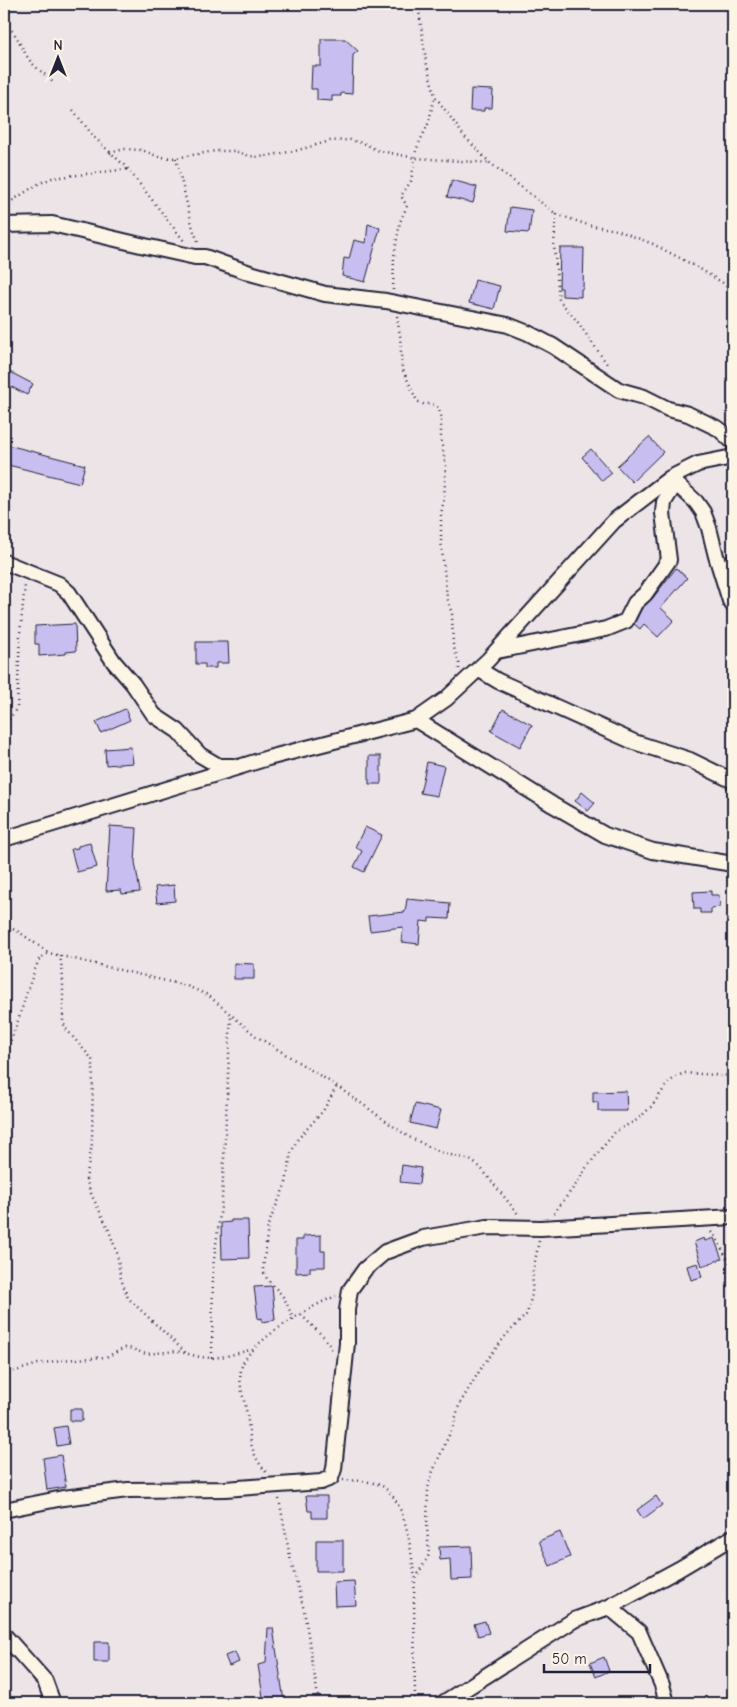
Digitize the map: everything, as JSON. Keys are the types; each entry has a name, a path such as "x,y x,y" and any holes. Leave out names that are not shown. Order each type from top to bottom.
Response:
{"street":[{"path":"4,225 52,224 200,257 325,294 390,301 508,325 553,346 619,390 644,397 668,409 688,414 718,429 733,442"},
{"path":"4,840 242,766 416,720 446,699 497,651 614,520 698,464 733,457"},
{"path":"673,480 696,502 703,512 730,601 733,605"},
{"path":"497,651 606,629 626,621 635,603 645,594 669,560 663,514 664,502 673,480"},
{"path":"4,562 59,584 69,593 114,662 133,684 154,716 178,731 200,755 219,766 242,766"},
{"path":"478,669 498,681 634,742 690,760 733,781"},
{"path":"416,720 605,835 653,850 733,864"},
{"path":"4,1510 63,1498 128,1490 225,1489 321,1482 330,1478 334,1470 347,1343 347,1310 350,1290 366,1269 385,1252 424,1238 487,1227 534,1228 733,1217"},
{"path":"443,1703 574,1620 609,1607 733,1537"},
{"path":"609,1607 639,1632 662,1685 667,1703"},
{"path":"4,1635 45,1681 53,1703"}],"lane":[{"path":"720,568 733,557"}],"path":[{"path":"418,4 426,61 434,96 464,136 490,162 556,214 588,225 617,230 653,244 697,267 723,283 733,293"},
{"path":"4,24 15,34 31,61 54,84"},
{"path":"434,96 428,124 416,150 411,181 401,196 407,206 400,222 394,256 393,294 390,301 400,336 402,368 417,401 422,404 436,406 441,416 441,440 446,466 441,514 441,541 447,597 452,614 453,646 459,663 459,686"},
{"path":"73,110 94,137 128,169 200,257"},
{"path":"110,153 124,149 142,150 159,157 176,158 215,151 234,150 250,156 260,157 295,151 330,141 350,140 366,144 376,150 415,158 490,162"},
{"path":"176,158 200,257"},
{"path":"4,206 38,184 52,178 128,169"},
{"path":"556,214 554,245 559,300 577,321 608,366"},
{"path":"4,721 9,719 17,708 20,633 26,571"},
{"path":"4,925 19,932 49,953 187,986 208,995 256,1036 337,1086 407,1136 440,1152 470,1160 480,1167 534,1228 532,1294 527,1314 507,1334 483,1365 459,1405 454,1424 433,1471 428,1488 427,1526 429,1555 416,1579"},
{"path":"4,1054 14,1035 39,960 49,953"},
{"path":"60,955 63,978 63,1022 66,1029 92,1059 93,1064 92,1144 86,1179 117,1253 120,1276 128,1298 186,1353"},
{"path":"212,1358 213,1267 222,1199 230,1014"},
{"path":"534,1228 569,1195 586,1168 616,1131 637,1120 652,1106 668,1083 684,1073 733,1076"},
{"path":"293,1320 285,1300 265,1277 263,1270 268,1225 286,1183 291,1153 297,1140 323,1111 337,1086"},
{"path":"691,1219 708,1229 719,1240 724,1254 733,1266"},
{"path":"319,1703 304,1610 291,1562 276,1484 257,1462 250,1443 246,1409 240,1386 241,1367 251,1349 261,1340 321,1302 350,1290"},
{"path":"301,1315 324,1337 333,1352 344,1364"},
{"path":"4,1375 38,1364 61,1360 106,1357 125,1348 146,1354 177,1351 212,1358 228,1356 251,1349"},
{"path":"330,1478 375,1484 384,1488 403,1512 416,1579 413,1622 415,1703"}],"building":[{"path":"321,39 345,39 358,51 353,55 352,94 341,93 341,96 332,96 332,101 317,100 317,89 311,89 312,66 321,66"},
{"path":"471,89 493,90 492,108 484,108 484,111 470,111"},
{"path":"452,180 477,187 473,203 447,197"},
{"path":"510,207 532,210 529,233 507,231"},
{"path":"368,224 380,228 365,282 342,276 344,258 349,259 354,240 366,243"},
{"path":"560,248 584,248 583,289 581,289 581,297 562,296 562,288 559,288"},
{"path":"475,280 500,286 494,309 469,303"},
{"path":"8,371 33,384 27,395 4,383"},
{"path":"649,437 663,452 632,482 617,466"},
{"path":"4,444 85,465 80,483 4,464"},
{"path":"591,449 612,473 602,481 582,457"},
{"path":"676,568 687,578 661,608 674,620 658,637 644,624 640,629 634,624 642,608 652,599"},
{"path":"75,624 76,651 66,652 66,654 39,656 39,644 35,644 35,626"},
{"path":"196,642 228,642 229,663 216,663 216,668 205,668 205,664 196,664"},
{"path":"125,709 130,720 101,733 96,722"},
{"path":"503,709 532,725 520,747 491,731"},
{"path":"131,747 133,763 106,765 105,749"},
{"path":"369,756 381,756 381,784 369,784"},
{"path":"427,762 444,766 437,796 420,793"},
{"path":"582,792 595,803 588,811 575,801"},
{"path":"110,826 137,828 135,862 140,892 122,894 121,890 106,891"},
{"path":"365,827 382,835 364,872 354,867 362,851 355,847"},
{"path":"90,843 97,867 77,872 71,849"},
{"path":"174,885 175,901 157,903 155,887"},
{"path":"711,891 711,895 719,895 720,907 711,908 711,913 700,913 700,909 694,909 693,892"},
{"path":"407,899 450,903 449,919 429,918 429,922 421,921 419,944 402,942 403,927 370,931 368,916 405,912"},
{"path":"234,963 254,964 254,979 234,979"},
{"path":"626,1091 627,1111 598,1111 598,1102 593,1102 593,1092"},
{"path":"415,1104 441,1110 436,1129 410,1123"},
{"path":"402,1165 421,1168 419,1184 400,1182"},
{"path":"231,1220 248,1220 249,1258 222,1259 221,1223 231,1222"},
{"path":"321,1235 321,1251 325,1251 325,1267 310,1267 310,1272 296,1273 296,1240 303,1240 303,1236"},
{"path":"704,1238 705,1241 714,1238 722,1259 702,1266 694,1242"},
{"path":"698,1263 702,1277 691,1280 687,1266"},
{"path":"272,1286 275,1320 262,1322 262,1318 258,1319 254,1287"},
{"path":"70,1409 82,1409 82,1421 70,1421"},
{"path":"66,1426 69,1444 57,1446 54,1428"},
{"path":"61,1455 66,1487 47,1490 43,1458"},
{"path":"306,1496 327,1496 327,1518 312,1518 312,1511 308,1511"},
{"path":"656,1496 662,1505 643,1519 637,1510"},
{"path":"560,1532 570,1557 550,1566 539,1541"},
{"path":"316,1540 343,1540 343,1571 316,1571"},
{"path":"471,1546 472,1579 451,1580 450,1559 440,1560 439,1547"},
{"path":"354,1581 356,1605 335,1606 334,1582"},
{"path":"485,1621 489,1633 478,1636 474,1624"},
{"path":"268,1628 273,1628 284,1701 264,1703 258,1665 266,1663"},
{"path":"94,1642 109,1642 109,1662 94,1662"},
{"path":"235,1652 239,1662 229,1666 225,1656"},
{"path":"604,1657 609,1671 596,1677 590,1663"}]}
